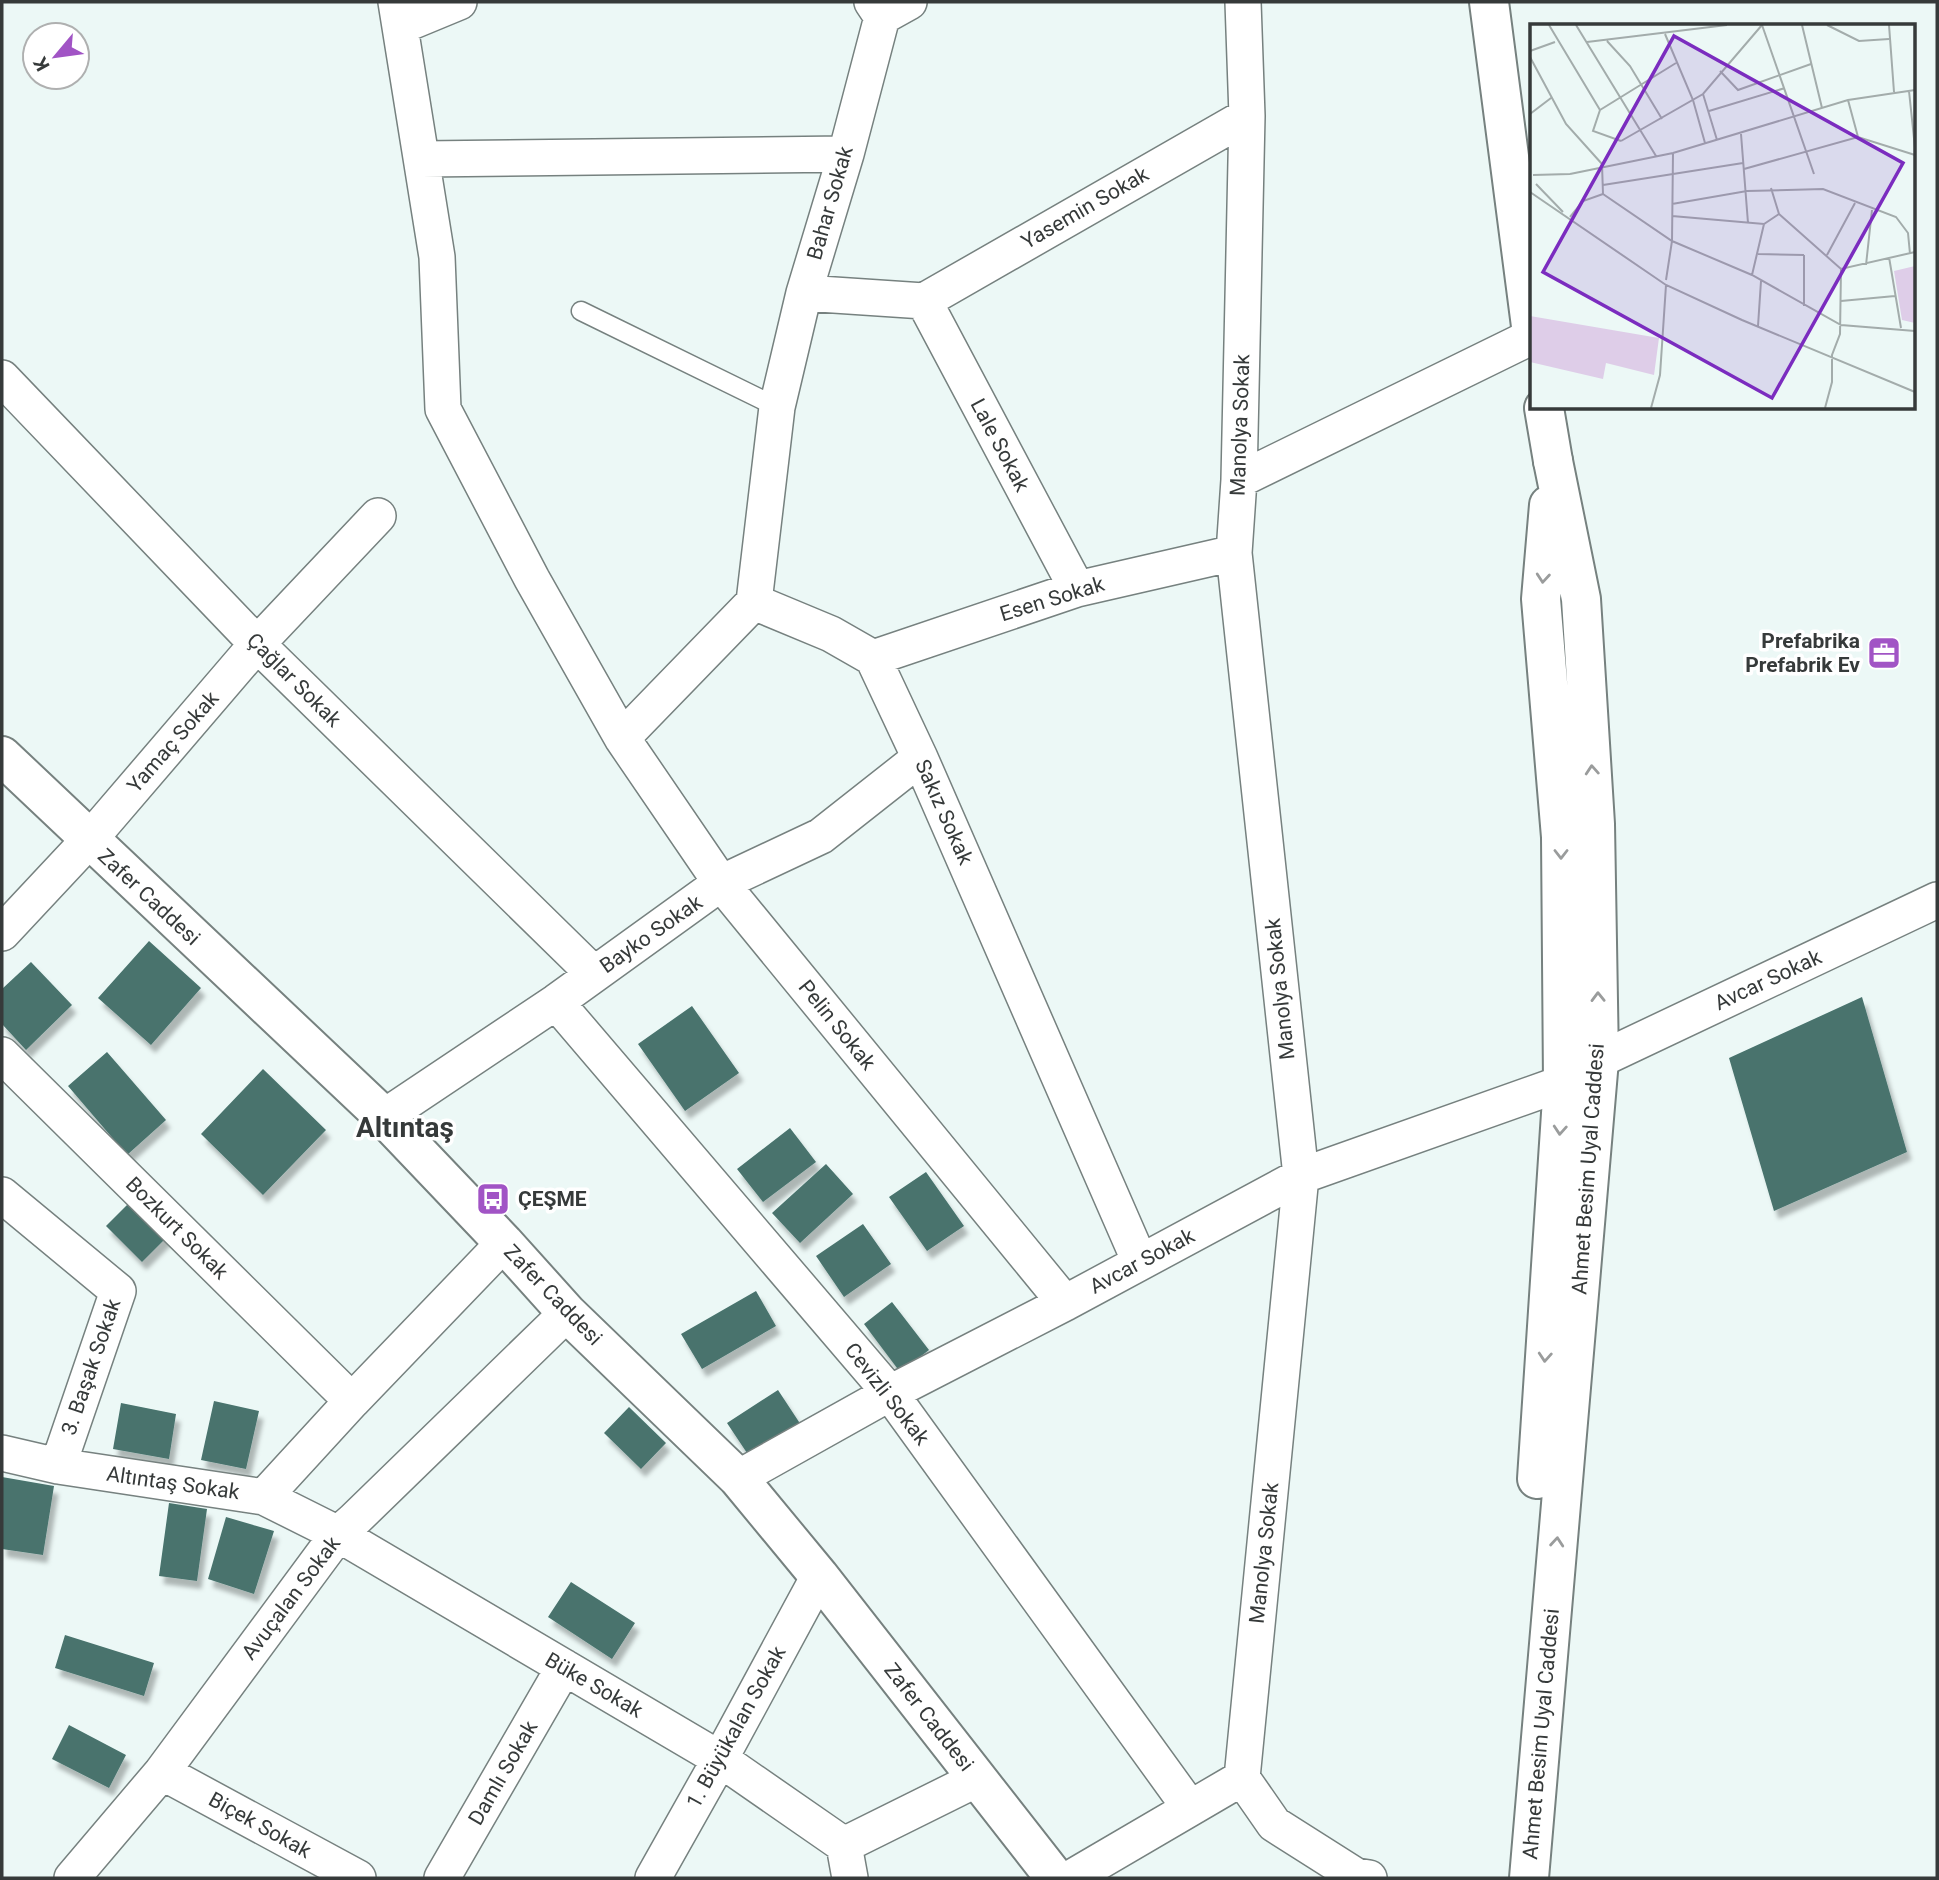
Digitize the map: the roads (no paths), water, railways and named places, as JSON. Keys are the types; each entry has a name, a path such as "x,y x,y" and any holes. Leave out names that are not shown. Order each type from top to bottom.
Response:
{"main road":[{"path":"1489,2 1530,319"},
{"name":"Ahmet Besim Uyal Caddesi","path":"1529,1878 1599,1060 1595,824 1581,599 1544,410"},
{"name":"Ahmet Besim Uyal Caddesi","path":"1504,1878 1524,1677 1563,1083 1561,837 1541,600 1553,461"},
{"name":"Zafer Caddesi","path":"2,756 384,1116 567,1313 738,1478 819,1576 1055,1878"}],"street":[{"path":"399,14 459,2"},
{"name":"Manolya Sokak","path":"1242,1778 1301,1176 1234,553 1239,480 1247,116 1243,2"},
{"name":"Bahar Sokak","path":"754,602 777,407 804,293 888,7"},
{"name":"Pelin Sokak","path":"399,14 437,257 443,409 532,579 622,738 721,883 1065,1303"},
{"name":"Yasemin Sokak","path":"924,301 1247,116"},
{"path":"422,159 846,154"},
{"path":"804,293 924,301"},
{"name":"Lale Sokak","path":"924,301 1077,589"},
{"path":"1239,480 1530,337"},
{"name":"Çağlar Sokak","path":"2,378 257,644 594,974"},
{"name":"Yamaç Sokak","path":"2,933 89,840 257,644 378,516"},
{"name":"Esen Sokak","path":"873,658 1077,589 1234,553"},
{"path":"622,738 754,602 831,634 873,658"},
{"name":"Sakız Sokak","path":"873,658 920,758 1140,1262"},
{"name":"Bayko Sokak","path":"384,1116 556,1002 721,883 821,836 920,758"},
{"name":"Avcar Sokak","path":"1599,1060 1937,900"},
{"name":"Cevizli Sokak","path":"556,1002 890,1393 1190,1808"},
{"name":"Bozkurt Sokak","path":"2,1055 352,1401"},
{"name":"Avcar Sokak","path":"738,1478 890,1393 1065,1303 1301,1176 1563,1083"},
{"name":"3. Başak Sokak","path":"2,1195 118,1291 58,1466"},
{"path":"264,1497 504,1243"},
{"name":"Avuçalan Sokak","path":"72,1878 162,1772 338,1534 567,1313"},
{"name":"Altıntaş Sokak","path":"2,1453 58,1466 264,1497 338,1534"},
{"name":"Büke Sokak","path":"338,1534 720,1759 847,1862"},
{"name":"1. Büyükalan Sokak","path":"653,1878 819,1576"},
{"name":"Damlı Sokak","path":"442,1878 564,1667"},
{"name":"Biçek Sokak","path":"162,1772 358,1878"},
{"path":"1071,1878 1242,1778 1274,1824 1356,1876 1370,1878"},
{"path":"847,1862 977,1779"}],"lane":[{"path":"581,311 777,407"}],"place":[{"name":"Prefabrika Prefabrik Ev","path":"1884,653"},
{"name":"ÇEŞME","path":"493,1199"}],"district":[{"name":"Altıntaş","path":"405,1127"}]}
